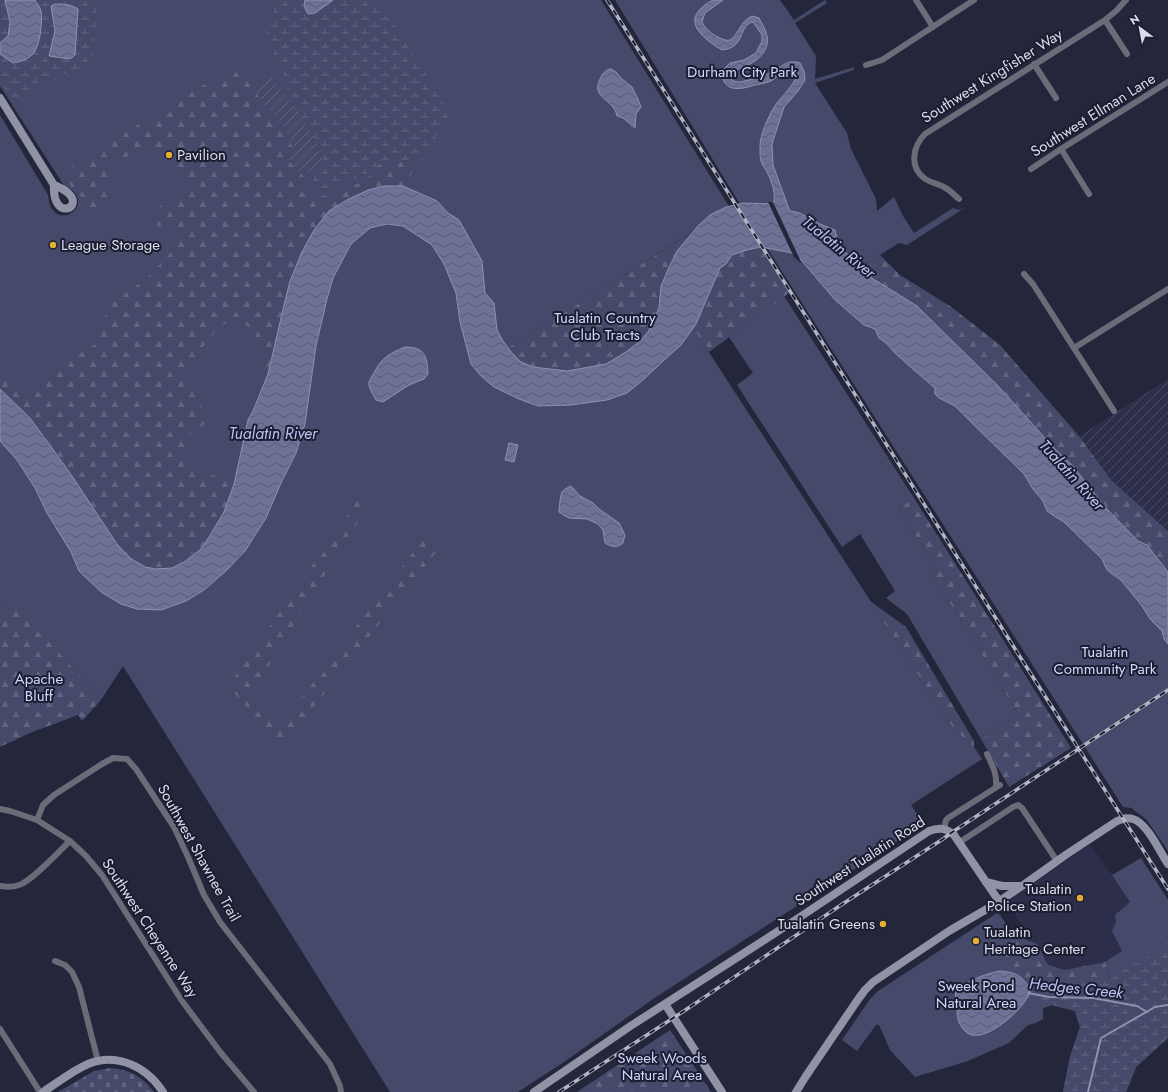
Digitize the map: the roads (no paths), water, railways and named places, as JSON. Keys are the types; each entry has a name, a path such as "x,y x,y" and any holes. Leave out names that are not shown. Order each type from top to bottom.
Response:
{"main road":[{"path":"0,98 54,185"},
{"path":"796,1092 868,987 877,979 948,932 1022,886 1117,821 1124,818 1132,818 1138,821 1145,828 1168,864"},
{"name":"Southwest Tualatin Road","path":"534,1092 665,1004 933,829 944,829 951,833 960,842 999,901"},
{"path":"986,882 1002,886 1022,886"},
{"path":"665,1004 722,1092"},
{"path":"43,1092 82,1067 98,1061 116,1060 136,1066 150,1076 163,1092"}],"street":[{"path":"916,0 933,27"},
{"path":"866,65 882,60 974,0"},
{"name":"Southwest Kingfisher Way","path":"959,198 943,186 929,182 922,178 917,171 914,161 914,154 916,145 924,134 1105,20 1126,0"},
{"path":"1105,20 1128,54"},
{"path":"1034,64 1056,98"},
{"name":"Southwest Ellman Lane","path":"1031,169 1168,82"},
{"path":"1061,149 1089,194"},
{"path":"1024,274 1033,284 1114,411"},
{"path":"1074,348 1168,289"},
{"path":"944,829 948,818 998,786 995,769 987,754"},
{"name":"Southwest Shawnee Trail","path":"37,820 43,805 54,795 114,758 127,760 136,769 174,827 204,895 220,922 330,1064 340,1086 341,1092"},
{"path":"960,842 1018,805 1022,808 1057,861"},
{"name":"Southwest Cheyenne Way","path":"0,809 37,820 70,841 86,856 102,875 182,1001 221,1053 254,1092"},
{"path":"0,886 5,887 20,885 32,877 70,841"},
{"path":"55,961 65,965 72,972 80,987 98,1061"},
{"path":"0,1029 40,1092"}],"water":[{"path":"5,0 35,0 41,11 42,21 40,33 33,54 26,59 13,63 0,54 0,43 8,36 10,22"},
{"path":"305,0 333,0 315,13 308,14 304,6"},
{"name":"Tualatin River","path":"713,0 723,0 705,13 702,22 713,34 724,40 730,40 734,37 744,22 752,16 759,18 765,29 767,45 763,54 752,63 736,71 732,75 732,80 738,82 757,78 789,62 800,63 804,71 805,80 798,91 784,107 772,144 773,165 789,209 835,230 838,242 862,272 917,306 998,386 1055,449 1073,466 1104,506 1138,541 1147,545 1168,572 1168,644 1164,639 1162,631 1150,619 1142,606 1121,580 1107,570 1102,559 1064,522 1047,511 1043,501 1033,489 1024,474 955,406 939,398 935,394 935,388 879,338 875,329 864,325 835,300 802,261 792,253 761,247 732,255 726,264 720,268 696,324 681,345 627,393 607,400 571,405 538,406 494,387 481,376 471,364 460,322 456,293 444,264 432,245 403,226 387,224 370,228 351,244 333,278 316,346 305,424 296,453 266,518 245,551 227,570 204,590 186,601 161,610 137,609 121,604 101,592 79,571 71,552 47,513 35,488 17,460 0,441 0,389 31,419 70,473 117,544 130,558 145,567 156,569 172,568 184,562 201,549 224,512 234,484 248,420 268,374 290,281 302,252 314,230 329,211 368,190 385,186 403,186 437,201 448,213 459,220 482,261 485,293 494,303 497,330 512,353 521,362 533,367 567,371 606,364 639,342 648,332 659,308 661,286 669,267 678,250 698,226 710,215 726,207 743,203 773,204 774,200 772,183 761,160 761,138 765,125 774,108 797,76 794,71 782,74 769,82 749,87 738,89 728,86 723,78 722,71 730,63 744,60 756,53 762,41 762,35 753,22 745,27 738,41 730,48 722,50 706,39 697,29 695,18 701,8"},
{"path":"55,4 70,5 78,9 75,55 70,59 49,56 55,31 51,6"},
{"path":"611,69 632,87 637,97 641,107 636,114 635,128 623,118 617,116 612,106 600,95 598,85 600,79 606,71"},
{"path":"405,347 412,347 424,354 427,362 428,374 424,379 409,385 383,402 376,400 369,386 370,379 383,360 395,351"},
{"path":"509,443 518,445 514,462 505,460"},
{"path":"570,486 580,496 593,503 619,523 625,535 621,545 612,546 605,543 603,530 598,524 587,519 569,518 559,512 562,492"},
{"path":"1000,971 1011,973 1020,977 1030,987 1030,994 1014,1014 1006,1021 988,1032 979,1035 972,1035 965,1031 958,1020 955,995 956,990 976,978"}],"waterway":[{"name":"Hedges Creek","path":"1028,993 1049,997 1093,998 1137,1006 1147,1012"},
{"name":"Hedges Creek","path":"1088,1092 1101,1038 1155,1007 1168,1005"}],"railway":[{"path":"607,0 1022,660 1168,889"},
{"path":"559,1092 684,1011 841,905 1168,690"}],"place":[{"name":"Pavilion","path":"169,155"},
{"name":"League Storage","path":"53,245"},
{"name":"Tualatin Police Station","path":"1080,898"},
{"name":"Tualatin Greens","path":"883,924"},
{"name":"Tualatin Heritage Center","path":"976,941"}],"park label":[{"name":"Durham City Park","path":"742,72"},
{"name":"Tualatin Country Club Tracts","path":"605,326"},
{"name":"Tualatin Community Park","path":"1105,660"},
{"name":"Apache Bluff","path":"39,688"},
{"name":"Sweek Pond Natural Area","path":"976,994"},
{"name":"Sweek Woods Natural Area","path":"662,1066"}]}
